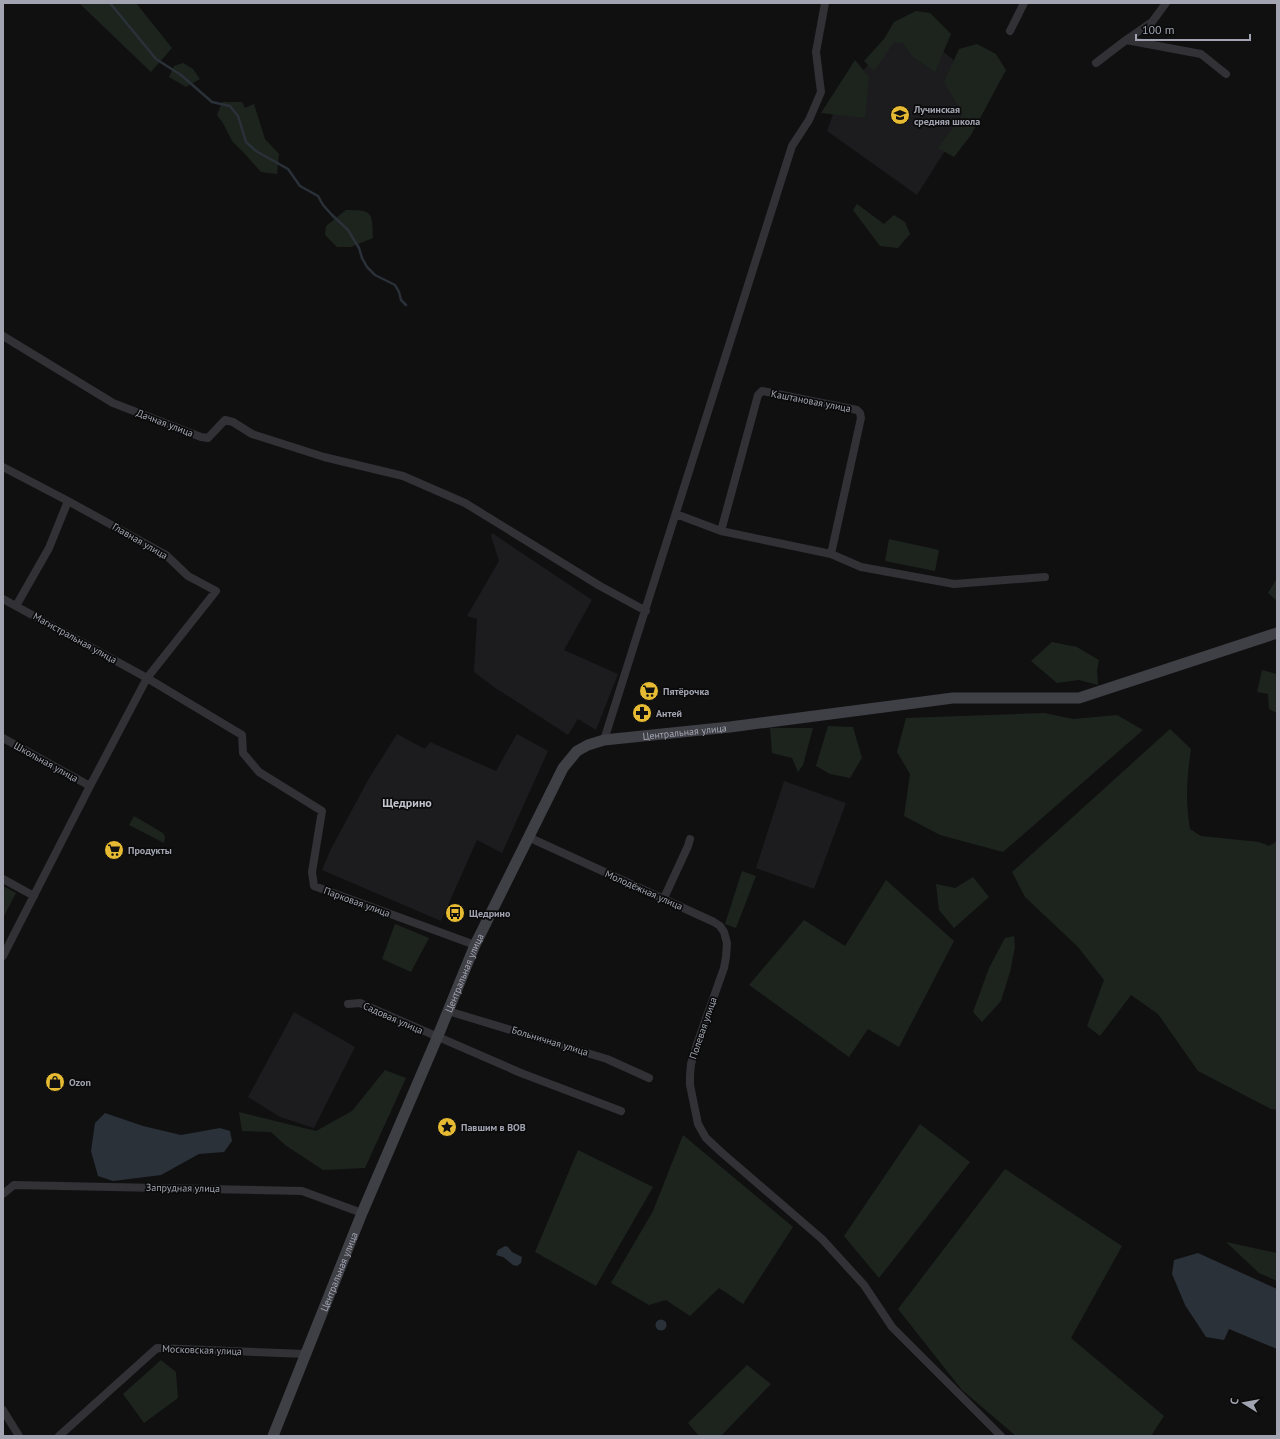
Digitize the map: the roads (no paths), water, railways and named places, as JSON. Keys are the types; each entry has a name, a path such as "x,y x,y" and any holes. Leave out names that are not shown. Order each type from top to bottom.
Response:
{"street":[{"path":"604,740 792,146 809,120 821,92 816,52 825,3"},
{"path":"1010,31 1024,3"},
{"path":"1096,63 1152,22 1166,3"},
{"path":"1126,40 1201,54 1226,74"},
{"name":"Дачная улица","path":"3,336 113,403 201,437 208,438 225,420 233,422 252,434 330,459 403,476 465,503 600,586 646,611"},
{"name":"Каштановая улица","path":"721,531 760,392 762,391 857,410 860,413 861,418 831,554"},
{"name":"Главная улица","path":"3,467 166,555 188,576 216,591 147,678"},
{"path":"16,606 49,548 68,501"},
{"path":"676,514 721,531 831,554 861,567 954,584 1045,577"},
{"name":"Магистральная улица","path":"3,599 147,678 242,735 244,753 259,772"},
{"name":"Центральная улица","path":"273,1436 362,1213 438,1038 475,945 553,786 563,768 576,751 604,740 824,715 953,698 1079,698 1277,633"},
{"path":"3,956 147,678"},
{"name":"Школьная улица","path":"3,738 90,786"},
{"name":"Парковая улица","path":"259,772 322,811 312,872 314,886 475,945"},
{"name":"Молодёжная улица","path":"528,837 664,898 720,926 724,932 727,943 724,968"},
{"path":"664,898 690,839"},
{"path":"3,879 34,896"},
{"name":"Полевая улица","path":"724,968 696,1044 691,1064 691,1090 698,1124 706,1138 822,1239 864,1285 892,1327 1001,1436"},
{"name":"Садовая улица","path":"348,1004 360,1003 438,1038"},
{"name":"Больничная улица","path":"448,1011 607,1059 649,1078"},
{"path":"438,1038 521,1073 621,1111"},
{"name":"Запрудная улица","path":"3,1194 14,1185 302,1191 362,1213"},
{"name":"Московская улица","path":"59,1436 157,1348 306,1354"},
{"path":"3,1410 19,1436"}],"waterway":[{"path":"110,3 156,59 181,75 212,102 230,106 238,116 246,142 256,151 288,169 300,186 318,196 323,205 348,230 359,248 367,267 375,275 395,285 401,300 406,305"}],"place":[{"name":"Лучинская средняя школа","path":"900,115"},
{"name":"Пятёрочка","path":"649,691"},
{"name":"Антей","path":"642,713"},
{"name":"Продукты","path":"114,850"},
{"name":"Щедрино","path":"455,913"},
{"name":"Ozon","path":"55,1082"},
{"name":"Павшим в ВОВ","path":"447,1127"}],"district":[{"name":"Щедрино","path":"407,802"}]}
